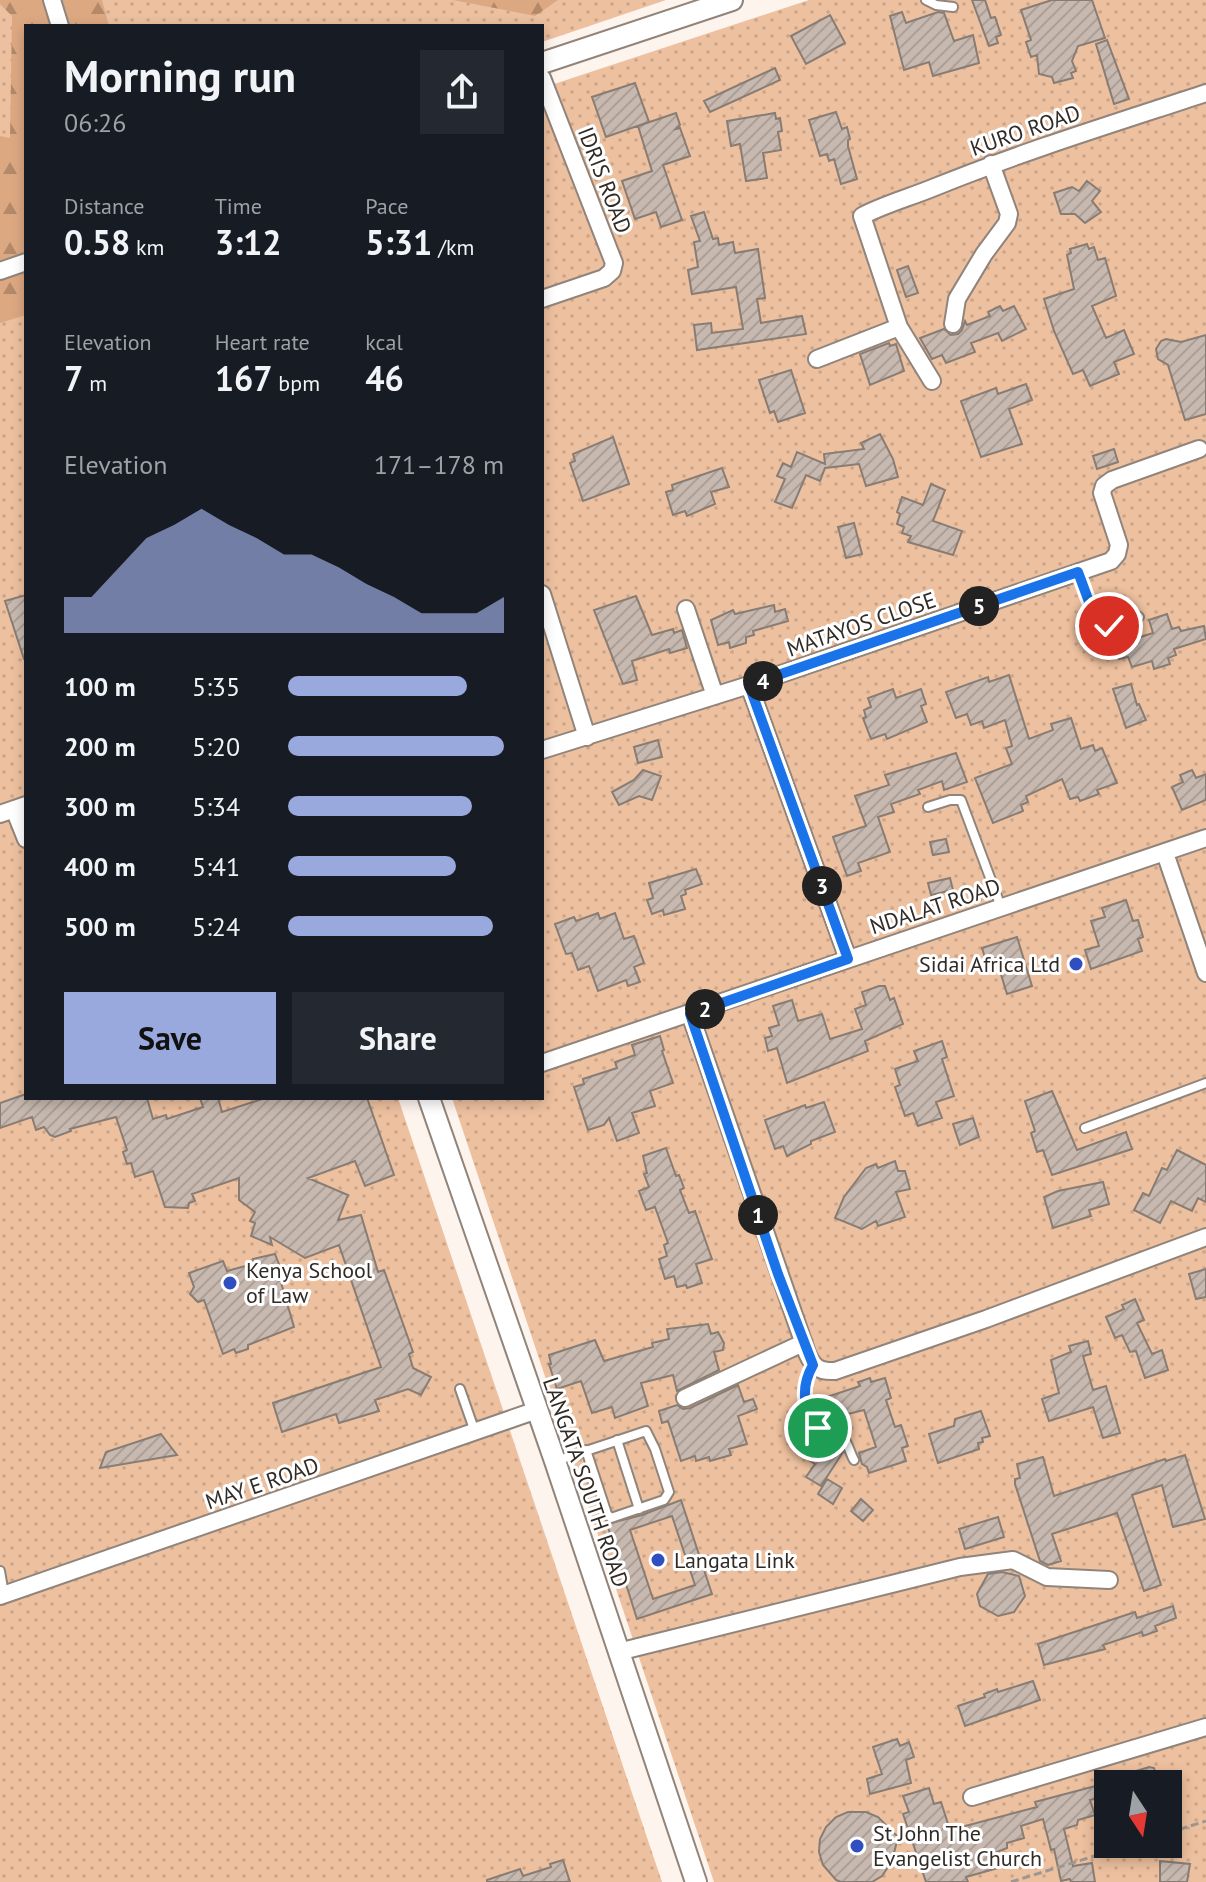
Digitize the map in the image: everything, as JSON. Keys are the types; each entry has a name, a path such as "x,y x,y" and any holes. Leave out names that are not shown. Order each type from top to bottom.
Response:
{"street":[{"path":"52,0 59,24"},
{"path":"544,62 695,6 732,0"},
{"name":"IDRIS ROAD","path":"544,83 614,263 612,271 604,278 544,298"},
{"name":"KURO ROAD","path":"899,327 862,216 880,206 901,201 991,164 1206,93"},
{"path":"953,324 957,299 1007,223 1009,214 991,164"},
{"path":"0,271 24,263"},
{"path":"817,359 899,327 932,381"},
{"name":"MATAYOS CLOSE","path":"544,749 749,685 1111,561 1119,545 1102,493 1104,486 1112,480 1199,449"},
{"path":"544,600 587,737"},
{"path":"686,609 715,696"},
{"path":"749,685 848,959"},
{"path":"13,809 24,834"},
{"name":"NDALAT ROAD","path":"544,1062 1206,838"},
{"path":"1165,853 1206,973"},
{"path":"690,1014 803,1343 813,1365 822,1371 835,1371 986,1319 1206,1237"},
{"name":"LANGATA SOUTH ROAD","path":"430,1100 696,1882"},
{"path":"685,1398 803,1343"},
{"name":"MAY E ROAD","path":"2,1595 537,1410"},
{"path":"618,1652 960,1567 1013,1560 1047,1577 1109,1580"},
{"path":"972,1797 1206,1727"}],"lane":[{"path":"926,0 953,7"},
{"path":"1078,572 1098,624 1109,626 1139,617"},
{"path":"928,807 961,800 1001,908"},
{"path":"1085,1128 1206,1083"},
{"path":"813,1365 804,1389 808,1411 818,1428 846,1443 854,1460"},
{"path":"460,1389 475,1432"},
{"path":"555,1461 586,1450 646,1431 669,1492 664,1500 611,1518 586,1450"},
{"path":"617,1440 639,1509"},
{"path":"0,1571 2,1595"}],"path":[{"path":"1182,1829 1206,1821"},
{"path":"1011,1882 1094,1856"}],"shaded area":[{"path":"0,0 666,0 544,41 544,24 24,24 24,1100 399,1100 662,1882 0,1882"},
{"path":"809,0 1206,0 1206,1882 714,1882 453,1100 544,1100 544,87"}],"green space":[{"path":"0,0 102,0 108,24 24,24 24,316 0,323 0,136 10,138 12,16"},
{"path":"453,0 558,0 535,16"}],"building":[{"path":"972,0 985,0 1001,35 996,37 998,43 989,46"},
{"path":"1052,0 1092,0 1105,38 1078,46 1072,61 1076,71 1071,73 1073,78 1054,83 1052,77 1039,74 1037,55 1031,57 1026,42 1031,40 1021,10"},
{"path":"902,12 906,23 938,12 944,13 954,41 973,35 979,63 933,76 929,62 904,70 890,16"},
{"path":"830,15 845,43 806,64 791,36"},
{"path":"1107,40 1129,99 1114,104 1096,44"},
{"path":"775,68 780,80 710,112 704,101"},
{"path":"635,83 649,122 606,137 592,97"},
{"path":"836,112 842,129 847,127 848,146 857,179 841,184 834,159 829,161 827,154 820,156 809,120"},
{"path":"676,113 680,125 676,129 680,128 690,156 663,165 682,220 661,227 656,212 635,219 622,181 652,171 638,126"},
{"path":"775,113 776,119 780,118 782,131 778,132 781,150 763,153 767,178 746,181 740,144 731,146 727,121"},
{"path":"1087,181 1100,191 1092,201 1101,212 1085,223 1075,214 1061,214 1054,193 1072,187 1079,191"},
{"path":"704,212 713,239 718,238 719,245 733,242 735,253 758,249 765,298 757,299 761,323 802,316 806,334 697,350 694,325 711,323 712,333 743,329 736,287 692,294 688,270 698,267 694,242 700,241 691,216"},
{"path":"1087,244 1089,249 1094,247 1098,260 1105,258 1116,296 1092,306 1106,338 1124,330 1134,354 1114,362 1119,374 1090,386 1083,370 1073,374 1044,299 1074,289 1067,255 1071,253 1070,249"},
{"path":"908,266 918,293 906,297 897,270"},
{"path":"1000,306 1003,311 1014,306 1026,329 1002,341 998,333 971,343 975,352 946,363 942,355 932,359 920,338 944,329 951,335 958,334 965,321 967,325 990,316 988,312"},
{"path":"1206,335 1206,414 1185,420 1168,365 1158,359 1156,349 1166,339 1181,342"},
{"path":"889,343 890,346 896,344 904,371 870,385 860,354"},
{"path":"791,370 805,413 778,422 774,411 770,413 759,380"},
{"path":"1026,384 1032,400 1009,409 1022,444 981,457 961,401 996,388 998,394"},
{"path":"880,434 898,477 866,486 859,464 825,468 820,481 806,475 792,508 775,502 785,479 777,476 783,463 791,467 797,452 825,464 824,454 864,449 861,443"},
{"path":"613,437 629,484 583,501 570,463 575,461 573,454"},
{"path":"1114,449 1118,462 1097,469 1093,456"},
{"path":"722,468 729,487 711,492 715,504 687,516 685,511 673,515 666,492 673,490 672,485"},
{"path":"931,484 945,490 933,521 962,531 953,555 908,542 911,536 902,533 904,527 897,524 902,497 923,505"},
{"path":"854,523 862,554 846,558 838,527"},
{"path":"24,596 24,659 5,601"},
{"path":"636,596 652,635 673,629 674,633 682,630 687,648 670,653 669,649 632,661 637,680 623,684 594,610"},
{"path":"774,605 775,612 785,609 788,621 753,631 754,635 746,637 746,643 730,648 729,642 718,645 711,620 733,610 735,614"},
{"path":"1167,614 1172,629 1179,627 1181,631 1204,626 1206,639 1174,649 1176,655 1168,658 1170,664 1154,669 1152,661 1132,667 1128,657 1119,659 1115,645 1153,633 1149,620"},
{"path":"1009,675 1029,739 1053,730 1051,724 1071,718 1081,749 1093,745 1095,751 1102,748 1117,783 1097,790 1099,794 1080,801 1078,797 1070,799 1062,779 1026,796 1028,802 1021,805 1023,811 993,823 975,778 1012,764 1006,748 1012,746 1005,720 984,728 982,721 971,725 967,714 956,718 946,692 988,677 989,682"},
{"path":"1131,684 1137,705 1146,720 1126,728 1113,689"},
{"path":"893,689 896,698 921,689 926,704 921,706 927,722 887,739 885,734 871,739 863,718 866,717 864,710 871,707 868,698"},
{"path":"658,740 662,757 638,763 634,747"},
{"path":"956,753 967,782 944,790 942,781 918,790 920,794 891,804 894,812 878,817 890,852 858,863 861,871 847,876 833,837 866,826 855,796 889,785 885,775"},
{"path":"643,770 661,776 652,800 639,796 619,805 612,792 634,780"},
{"path":"1192,770 1196,778 1206,774 1206,800 1182,810 1172,787 1183,782 1180,775"},
{"path":"946,839 949,852 933,855 930,842"},
{"path":"696,869 702,884 685,890 686,894 681,896 685,909 664,915 663,910 652,914 647,900 653,898 649,883"},
{"path":"950,878 953,890 931,895 928,883"},
{"path":"1126,900 1133,921 1138,920 1143,937 1138,939 1142,951 1091,969 1085,950 1099,946 1091,921 1105,917 1102,908"},
{"path":"598,913 600,919 615,913 624,939 634,936 644,963 634,967 640,982 628,986 626,980 598,991 589,966 578,970 572,953 566,954 555,924"},
{"path":"1017,937 1032,986 1007,994 996,958 986,961 982,948"},
{"path":"885,986 890,1000 894,998 903,1024 865,1041 868,1051 787,1083 777,1048 768,1051 765,1038 772,1036 769,1028 779,1025 773,1006 792,1000 798,1021 822,1014 830,1039 862,1029 855,1009 866,1005 862,992"},
{"path":"660,1036 673,1083 650,1091 655,1106 632,1113 639,1133 617,1141 609,1118 604,1125 588,1130 574,1087 584,1084 583,1079 617,1068 615,1062 635,1055 632,1045"},
{"path":"942,1041 947,1057 942,1059 954,1096 936,1102 942,1118 918,1126 913,1113 905,1116 895,1087 900,1085 895,1069 918,1061 914,1051"},
{"path":"1052,1091 1077,1150 1126,1132 1132,1149 1052,1175 1043,1150 1037,1152 1031,1133 1035,1131 1025,1101"},
{"path":"24,1095 24,1100 148,1100 153,1119 166,1115 167,1119 203,1107 201,1100 219,1100 222,1112 259,1100 368,1100 394,1175 365,1186 355,1161 308,1178 348,1195 338,1220 361,1215 378,1272 384,1270 413,1352 409,1354 413,1368 431,1377 421,1395 408,1389 375,1400 379,1411 339,1423 336,1414 282,1432 273,1403 381,1367 339,1245 305,1258 270,1237 272,1245 251,1236 255,1223 250,1221 255,1212 239,1200 239,1178 192,1194 195,1201 189,1203 188,1208 165,1207 153,1171 135,1177 131,1163 127,1164 123,1152 127,1150 116,1117 70,1129 55,1137 44,1127 36,1130 32,1117 0,1128 0,1103"},
{"path":"824,1102 835,1132 811,1141 811,1144 787,1156 783,1146 775,1149 765,1120 805,1105 806,1108"},
{"path":"973,1118 979,1137 960,1145 953,1124"},
{"path":"666,1148 684,1188 680,1190 689,1213 695,1211 712,1259 696,1264 702,1283 687,1288 686,1285 677,1287 674,1276 665,1279 659,1259 667,1256 664,1245 668,1243 655,1207 646,1210 639,1191 649,1187 644,1174 647,1173 643,1156"},
{"path":"1177,1150 1206,1165 1206,1202 1198,1198 1192,1211 1171,1201 1160,1223 1134,1210 1143,1193 1149,1196 1162,1168 1167,1170"},
{"path":"895,1161 898,1171 905,1171 910,1189 896,1192 905,1217 878,1226 876,1221 862,1229 835,1218 844,1197 866,1168 876,1164 878,1168"},
{"path":"1103,1182 1109,1204 1089,1210 1091,1216 1053,1228 1044,1197"},
{"path":"275,1254 284,1277 280,1279 294,1327 248,1345 248,1349 236,1353 234,1349 223,1354 204,1300 198,1302 190,1294 194,1287 189,1273 223,1261 227,1271 253,1264 253,1259"},
{"path":"1206,1269 1206,1297 1196,1299 1189,1274"},
{"path":"1135,1299 1144,1320 1137,1323 1152,1354 1162,1350 1168,1370 1145,1378 1136,1351 1130,1352 1122,1335 1115,1338 1106,1317 1124,1309 1122,1305"},
{"path":"708,1324 711,1334 718,1332 724,1343 723,1350 714,1352 719,1370 677,1391 673,1375 641,1383 648,1406 615,1418 612,1407 592,1413 581,1381 557,1389 549,1355 595,1340 604,1361 653,1347 652,1343 669,1339 667,1329"},
{"path":"1088,1341 1091,1354 1083,1356 1093,1390 1106,1386 1120,1433 1103,1438 1093,1407 1049,1421 1042,1399 1059,1393 1051,1360 1071,1352 1069,1346"},
{"path":"870,1378 871,1382 885,1378 891,1398 886,1400 895,1427 901,1425 908,1446 902,1448 906,1461 869,1473 859,1453 876,1447 864,1410 824,1420 818,1400 860,1386 858,1382"},
{"path":"738,1385 744,1402 753,1399 757,1409 738,1416 747,1444 729,1449 731,1455 710,1461 709,1457 696,1461 695,1456 681,1461 668,1421 662,1423 659,1411 677,1405 683,1409 690,1408"},
{"path":"981,1411 990,1436 982,1438 983,1442 978,1443 979,1449 938,1463 929,1434 954,1426 955,1419"},
{"path":"161,1434 177,1455 100,1468 106,1452"},
{"path":"822,1438 843,1452 821,1486 806,1477 815,1464 809,1460"},
{"path":"1185,1455 1205,1519 1173,1527 1162,1485 1132,1495 1161,1585 1144,1591 1117,1513 1052,1534 1061,1561 1048,1565 1040,1561 1015,1484 1015,1479 1020,1478 1017,1464 1043,1457 1054,1496"},
{"path":"827,1479 842,1488 833,1504 818,1494"},
{"path":"861,1499 873,1510 863,1521 851,1511"},
{"path":"681,1500 712,1594 637,1619 607,1524","holes":["672,1516 695,1585 653,1599 630,1530"]},
{"path":"998,1517 1004,1537 965,1549 959,1529"},
{"path":"1002,1572 1019,1576 1025,1596 1014,1612 998,1616 980,1606 977,1594 988,1574"},
{"path":"1173,1606 1176,1618 1155,1626 1157,1631 1143,1636 1142,1632 1103,1645 1105,1649 1044,1665 1038,1644 1135,1612 1137,1618"},
{"path":"1033,1681 1040,1700 965,1726 958,1706 985,1697 984,1694 997,1689 998,1692"},
{"path":"897,1739 900,1746 909,1742 914,1757 906,1760 911,1783 870,1794 867,1779 882,1774 873,1747"},
{"path":"1094,1786 1094,1799 1090,1800 1094,1815 1064,1829 1073,1866 1092,1863 1095,1882 1061,1881 1043,1819 1021,1826 1024,1838 1007,1843 1007,1848 994,1853 998,1868 966,1877 968,1882 926,1882 903,1814 909,1812 903,1796 929,1788 934,1804 941,1802 950,1830 1037,1807 1035,1802"},
{"name":"St John The Evangelist Church","path":"848,1812 866,1812 878,1817 898,1837 892,1861 882,1876 872,1882 841,1882 823,1865 819,1852 820,1839 836,1817"},
{"path":"563,1860 570,1882 487,1882 520,1869 523,1876"},
{"path":"1160,1861 1190,1864 1187,1882 1160,1882"}],"place":[{"name":"Sidai Africa Ltd","path":"1076,964"},
{"name":"Kenya School of Law","path":"230,1283"},
{"name":"Langata Link","path":"658,1560"},
{"name":"St John The Evangelist Church","path":"857,1846"}],"route":[{"path":"818,1428 805,1402 806,1377 813,1365 778,1274 690,1014 848,959 749,685 1078,572 1098,624 1109,626"}]}
